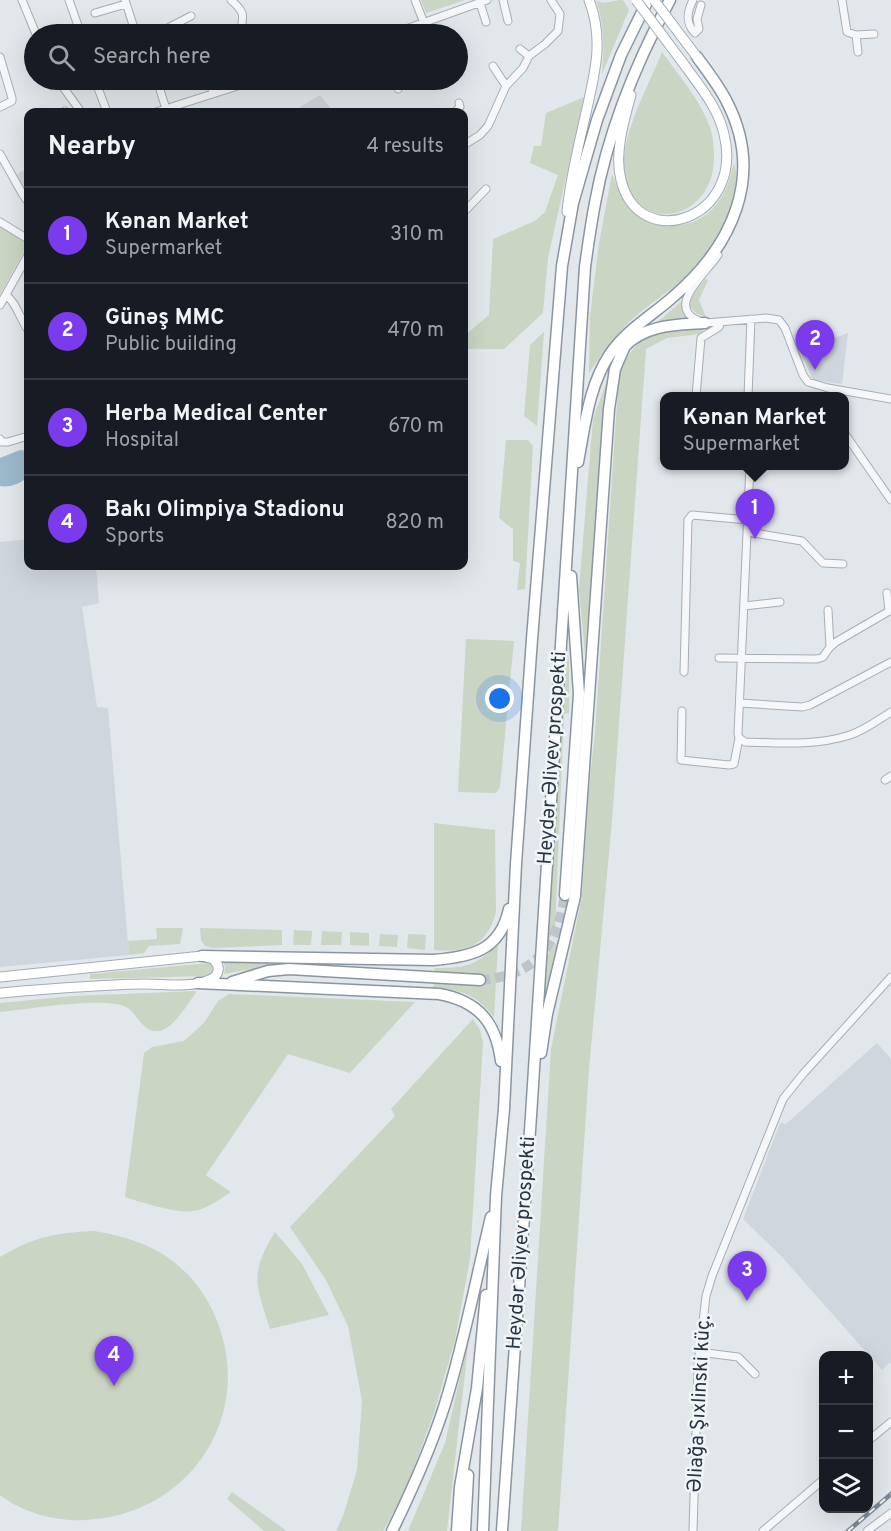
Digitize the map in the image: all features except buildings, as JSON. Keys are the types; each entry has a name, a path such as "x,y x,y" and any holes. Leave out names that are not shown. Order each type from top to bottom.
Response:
{"highway":[{"name":"Heydər Əliyev prospekti","path":"483,1531 496,1196 504,1109 516,864 562,266 573,203 597,120 621,55 648,0"},
{"name":"Heydər Əliyev prospekti","path":"502,1531 585,267 595,202 615,126 648,41 670,0"},
{"path":"565,895 579,694 569,512 594,387 611,352 697,274 720,246 734,217 741,190 744,163 740,138 728,103 697,57"},
{"path":"622,350 636,337 653,328 705,323"},
{"path":"531,1116 547,1014 575,897 609,409 615,369 622,350 639,325"},
{"path":"202,957 433,960 468,956 486,947 503,929 509,909 516,864"},
{"path":"226,984 260,973 283,969 480,980"},
{"path":"198,984 439,994 454,997 469,1004 485,1017 497,1042 504,1109"},
{"path":"465,1531 496,1196"},
{"path":"392,1531 422,1468 444,1404 457,1361 496,1196"},
{"path":"457,1531 460,1487 477,1388"}],"main road":[{"path":"562,266 572,176 596,73 597,25 589,0"},
{"path":"636,0 711,103 719,118 726,147 726,164 719,191 712,201 692,216 680,220 651,216 635,206 624,190 619,174 624,126 639,63"},
{"path":"654,0 697,57"},
{"path":"0,977 202,957 216,962 219,972 213,979 198,984 110,985 0,993"}],"street":[{"path":"22,0 32,24"},
{"path":"69,0 77,24"},
{"path":"231,0 244,17 242,24"},
{"path":"416,0 424,23 483,1 486,22"},
{"path":"503,0 507,21"},
{"path":"468,142 480,135 488,126 506,86 523,68 529,56 545,45 558,31 560,14 551,0"},
{"path":"693,0 688,20 689,26 695,33 699,29 697,19 701,5"},
{"path":"842,0 845,28 849,34 874,34"},
{"path":"95,13 125,2 133,24"},
{"path":"175,24 191,16"},
{"path":"856,35 858,52"},
{"path":"520,49 529,56"},
{"path":"0,57 12,101 0,107"},
{"path":"494,66 506,86"},
{"path":"65,90 78,108"},
{"path":"98,90 105,108"},
{"path":"162,90 170,108"},
{"path":"176,108 222,90"},
{"path":"459,103 459,108"},
{"path":"0,154 24,196"},
{"path":"468,208 486,189"},
{"path":"734,217 730,233 722,249 686,297 686,307 691,315 696,320 705,323 772,318 781,322 805,380 828,388 891,399"},
{"path":"0,222 24,237"},
{"path":"0,305 24,262"},
{"path":"6,295 13,301 24,325"},
{"path":"748,392 751,319"},
{"path":"696,392 701,338 719,327 721,322"},
{"path":"0,440 8,442 24,437"},
{"path":"849,440 891,500"},
{"path":"682,711 680,758 684,762 732,765 735,761 739,738 750,470"},
{"path":"684,672 688,520 692,515 748,520"},
{"path":"748,532 796,539 808,546 823,563 843,564"},
{"path":"830,646 890,610 887,593"},
{"path":"744,606 780,602"},
{"path":"719,658 817,659 826,654 830,646 828,610"},
{"path":"740,703 810,705 891,662"},
{"path":"739,738 745,742 817,742 852,734 891,712"},
{"name":"Əliağa Şıxlinski küç.","path":"694,1529 699,1352 709,1284 783,1099 802,1074 891,977"},
{"path":"699,1352 738,1357 755,1374"},
{"path":"873,1437 891,1422"},
{"path":"762,1531 819,1483"},
{"path":"867,1531 891,1513"}],"shaded area":[{"path":"320,95 331,108 299,108"},
{"path":"24,170 24,189 17,174"},
{"path":"848,333 842,384 813,380 800,351"},
{"path":"24,539 24,570 96,570 99,603 82,607 97,707 108,708 129,955 0,967 0,542"},
{"path":"877,1043 891,1059 891,1362 882,1370 873,1360 873,1351 865,1351 782,1257 743,1219 780,1123 786,1124"}],"green space":[{"path":"421,0 465,0 426,13"},
{"path":"596,0 606,3 623,0 629,10 602,74 603,37"},
{"path":"662,52 702,109 711,130 714,150 710,180 701,197 687,208 671,214 655,213 641,205 630,191 624,169 624,155 631,125"},
{"path":"584,97 548,258 543,313 504,349 468,349 468,333 489,315 493,239 535,221 545,212 558,175 530,163 534,146 541,146 546,113"},
{"path":"734,163 737,181 732,205 714,244 690,274 625,326 589,373 590,316 599,243 612,174 624,200 638,215 661,225 673,226 697,220 716,205 725,190"},
{"path":"0,226 24,241 24,251 0,295"},
{"path":"705,279 708,280 699,300 706,317 697,314 689,306 689,299"},
{"path":"682,301 683,312 690,320 654,325"},
{"path":"707,326 700,334 667,338 646,349 612,821 589,1069 558,1531 521,1531 551,1049 582,896 619,374 626,359 643,340 665,331"},
{"path":"544,332 537,426 524,416 530,345"},
{"path":"609,375 585,655 579,589 593,419"},
{"path":"506,440 528,440 533,446 525,589 517,590 520,563 513,561 513,529 499,518"},
{"path":"564,623 569,663 569,713 564,714 555,929 547,943"},
{"path":"466,639 514,641 500,787 496,793 458,792"},
{"path":"434,823 495,830 496,912 492,924 481,940 474,945 456,950 434,950"},
{"path":"156,928 183,928 180,944 149,946 144,953 129,955 128,941 157,939"},
{"path":"200,928 282,930 282,945 213,948 205,946 201,940"},
{"path":"294,930 312,931 311,945 293,945"},
{"path":"322,931 342,932 341,945 321,945"},
{"path":"350,932 369,933 369,946 350,945"},
{"path":"380,934 398,935 397,947 379,946"},
{"path":"408,934 426,935 425,950 407,948"},
{"path":"560,938 543,1002 546,957"},
{"path":"498,944 494,1017 481,1003 468,995 453,990 433,988 434,983 485,985 482,974 434,974 435,968 470,964 483,957"},
{"path":"223,961 279,961 279,964 224,974"},
{"path":"213,964 215,971 208,976 90,979 90,974"},
{"path":"197,991 176,1020 160,1031 148,1029 129,1009 113,1004 81,1003 0,1012 0,1003 73,996"},
{"path":"229,994 415,1002 350,1073 288,1054 206,1175 231,1192 193,1211 178,1211 125,1197 144,1053 152,1047 184,1041 204,1023 218,1001"},
{"path":"473,1019 480,1030 483,1043 470,1259 455,1340 434,1413 405,1492 383,1531 336,1531 357,1470 362,1401 348,1326 326,1280 290,1227 395,1116 391,1109"},
{"path":"94,1231 143,1244 168,1257 192,1279 215,1316 226,1352 227,1388 220,1422 206,1452 184,1479 156,1500 123,1514 86,1520 52,1518 19,1507 0,1495 0,1257 45,1237"},
{"path":"275,1232 302,1264 329,1315 270,1329 261,1301 258,1270"},
{"path":"469,1338 447,1531 408,1531 445,1443"},
{"path":"232,1492 287,1531 264,1531 227,1499"}],"water":[{"path":"24,450 24,480 8,486 0,486 0,458"}],"tunnel":[{"path":"480,980 515,972 540,956 556,930 565,895"}],"railway":[{"path":"848,1531 891,1494"}],"place":[{"name":"Günəş MMC","path":"815,370"},
{"name":"Kənan Market","path":"755,539"},
{"name":"Herba Medical Center","path":"747,1301"},
{"name":"Bakı Olimpiya Stadionu","path":"114,1386"}]}
